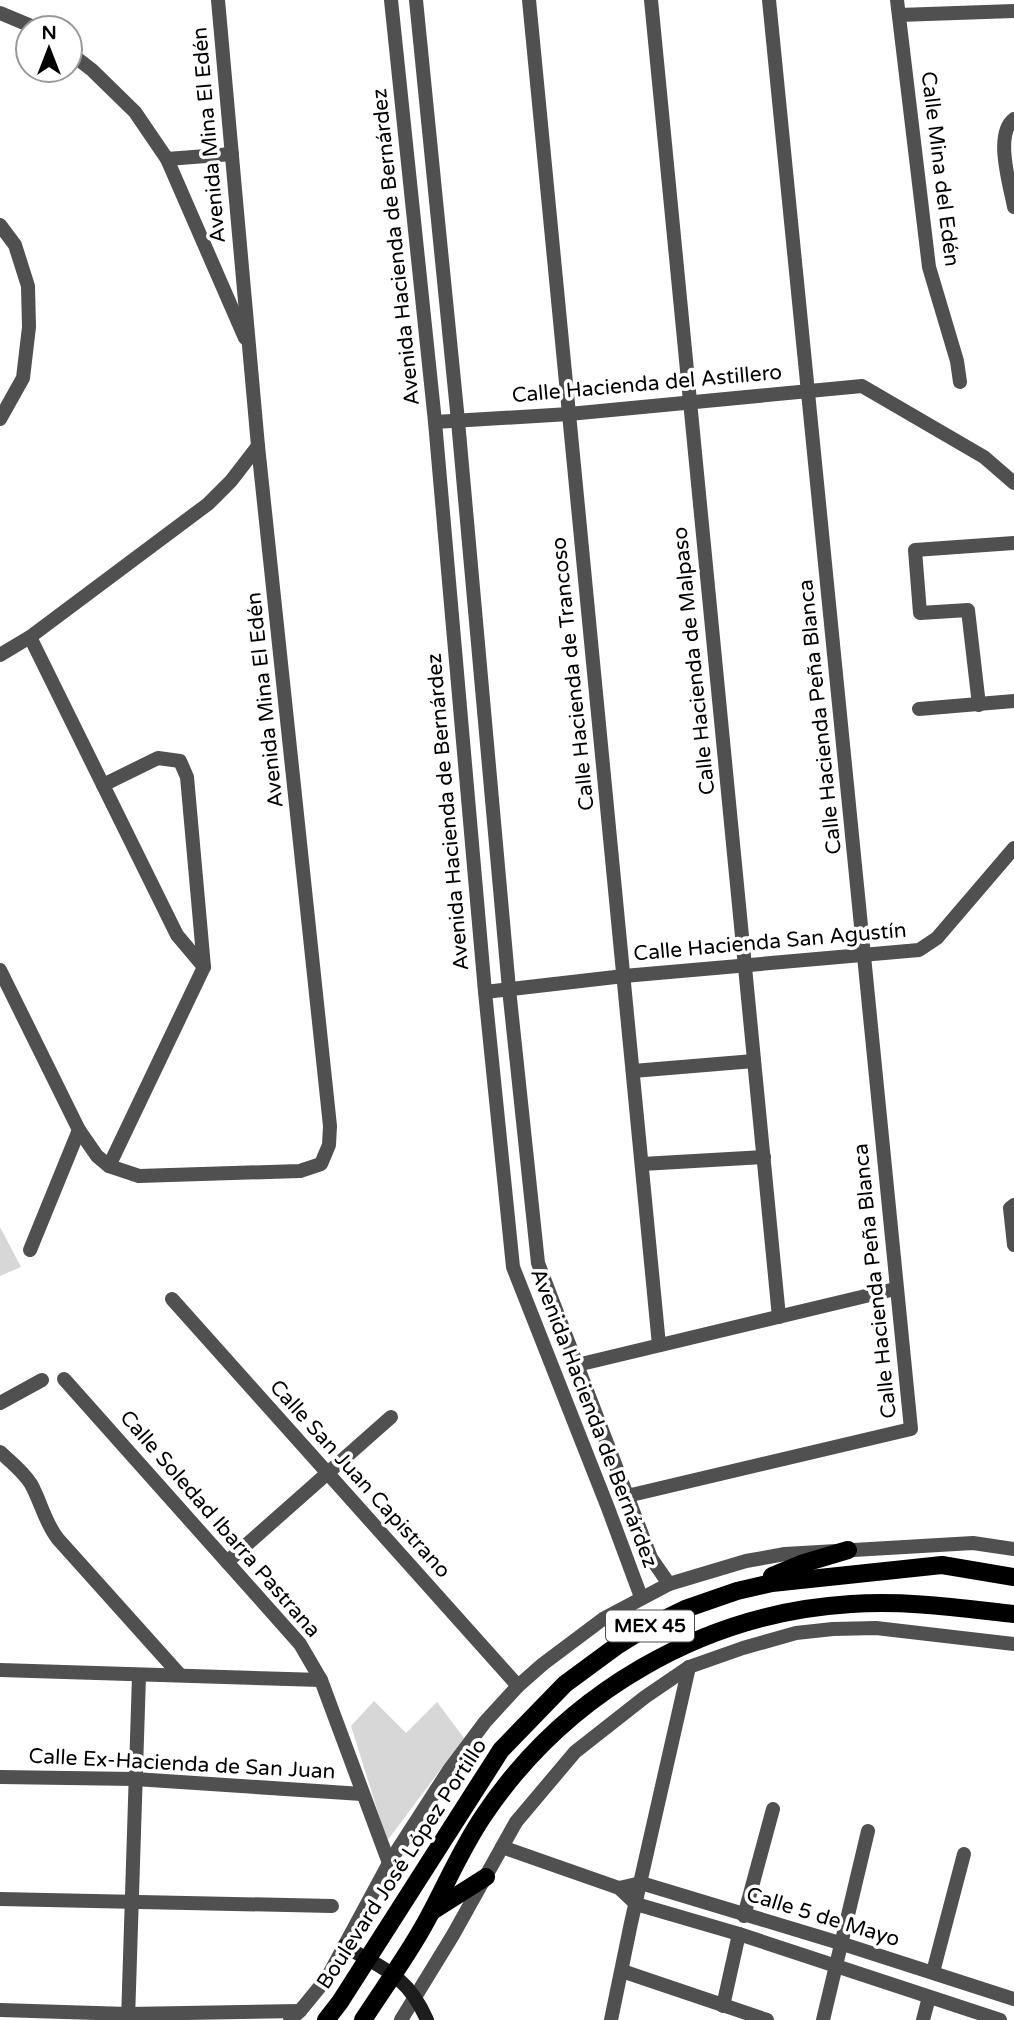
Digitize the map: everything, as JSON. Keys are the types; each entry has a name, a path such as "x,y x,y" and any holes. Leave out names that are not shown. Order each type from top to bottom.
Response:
{"main road":[{"path":"737,1591 802,1564 848,1550"},
{"name":"Boulevard José López Portillo","path":"326,2020 501,1750 565,1684 642,1630 685,1609 737,1591 797,1579 942,1565 1014,1577"},
{"name":"Boulevard José López Portillo","path":"363,2020 427,1920 484,1816 541,1744 584,1708 660,1657 707,1634 788,1612 823,1606 891,1603 1014,1614"},
{"path":"427,1920 486,1877"},
{"path":"344,1946 391,1972 411,1989 427,2020"}],"street":[{"path":"4,14 7,0"},
{"name":"Avenida Mina El Edén","path":"0,970 79,1130 97,1156 109,1166 139,1176 300,1171 321,1164 329,1145 330,1126 258,446 218,0"},
{"name":"Avenida Hacienda de Bernárdez","path":"391,0 435,422 485,992 513,1267 641,1597"},
{"name":"Avenida Hacienda de Bernárdez","path":"416,0 458,421 509,989 538,1263 651,1558 669,1584"},
{"name":"Calle Hacienda de Trancoso","path":"529,0 659,1345"},
{"name":"Calle Hacienda de Malpaso","path":"651,0 779,1317"},
{"name":"Calle Hacienda Peña Blanca","path":"627,1496 911,1429 769,0"},
{"name":"Calle Mina del Edén","path":"897,0 929,267 957,361 960,382"},
{"path":"899,15 1014,11"},
{"path":"84,64 135,112 167,159 250,349"},
{"path":"1014,119 1009,122 1003,142 1014,207"},
{"path":"167,159 232,154"},
{"path":"0,225 15,245 28,286 29,327 23,379 0,419"},
{"name":"Calle Hacienda del Astillero","path":"435,422 569,414 862,386 984,457 1014,483"},
{"path":"0,655 30,637 208,503 231,481 258,446"},
{"path":"979,705 968,610 920,612 915,550 1014,543"},
{"path":"30,637 177,935 204,967"},
{"path":"919,709 1014,701"},
{"path":"103,785 158,758 180,761 187,776 204,967 109,1166"},
{"name":"Calle Hacienda San Agustín","path":"485,992 624,976 919,950 937,938 1014,848"},
{"path":"633,1071 754,1061"},
{"path":"30,1250 79,1130"},
{"path":"642,1164 764,1157"},
{"path":"1014,1205 1010,1208 1014,1245"},
{"path":"577,1365 895,1289"},
{"name":"Calle San Juan Capistrano","path":"172,1299 517,1686"},
{"path":"0,1403 42,1380"},
{"name":"Calle Soledad Ibarra Pastrana","path":"64,1380 300,1644 321,1679 389,1863"},
{"path":"228,1562 391,1417"},
{"path":"0,1452 21,1471 31,1485 50,1529 58,1539 180,1675"},
{"path":"0,2010 128,2017 295,2016 327,1978 389,1863 456,1760 485,1722 517,1686 603,1619 669,1584 746,1561 810,1551 973,1543 1014,1549"},
{"path":"401,2020 453,1936 516,1822 575,1752 645,1697 689,1667 743,1647 796,1633 833,1629 876,1628 1014,1644"},
{"path":"611,2020 689,1667"},
{"path":"0,1670 139,1676 321,1679"},
{"path":"128,2017 139,1676"},
{"name":"Calle Ex-Hacienda de San Juan","path":"0,1777 135,1779 362,1794"},
{"path":"744,1916 773,1809"},
{"path":"823,2020 868,1831"},
{"name":"Calle 5 de Mayo","path":"502,1847 619,1888 636,1904 739,1934 1000,2020"},
{"path":"933,1972 964,1854"},
{"path":"619,1888 641,1883"},
{"name":"Calle 5 de Mayo","path":"641,1883 1014,1999"},
{"path":"0,1899 332,1906"},
{"path":"723,2006 739,1934"},
{"path":"622,1971 767,2020"},
{"path":"923,2020 929,1997"}],"shaded area":[{"path":"0,1227 21,1267 0,1276"},
{"path":"374,1701 406,1733 437,1702 464,1738 387,1841 351,1726"}]}
